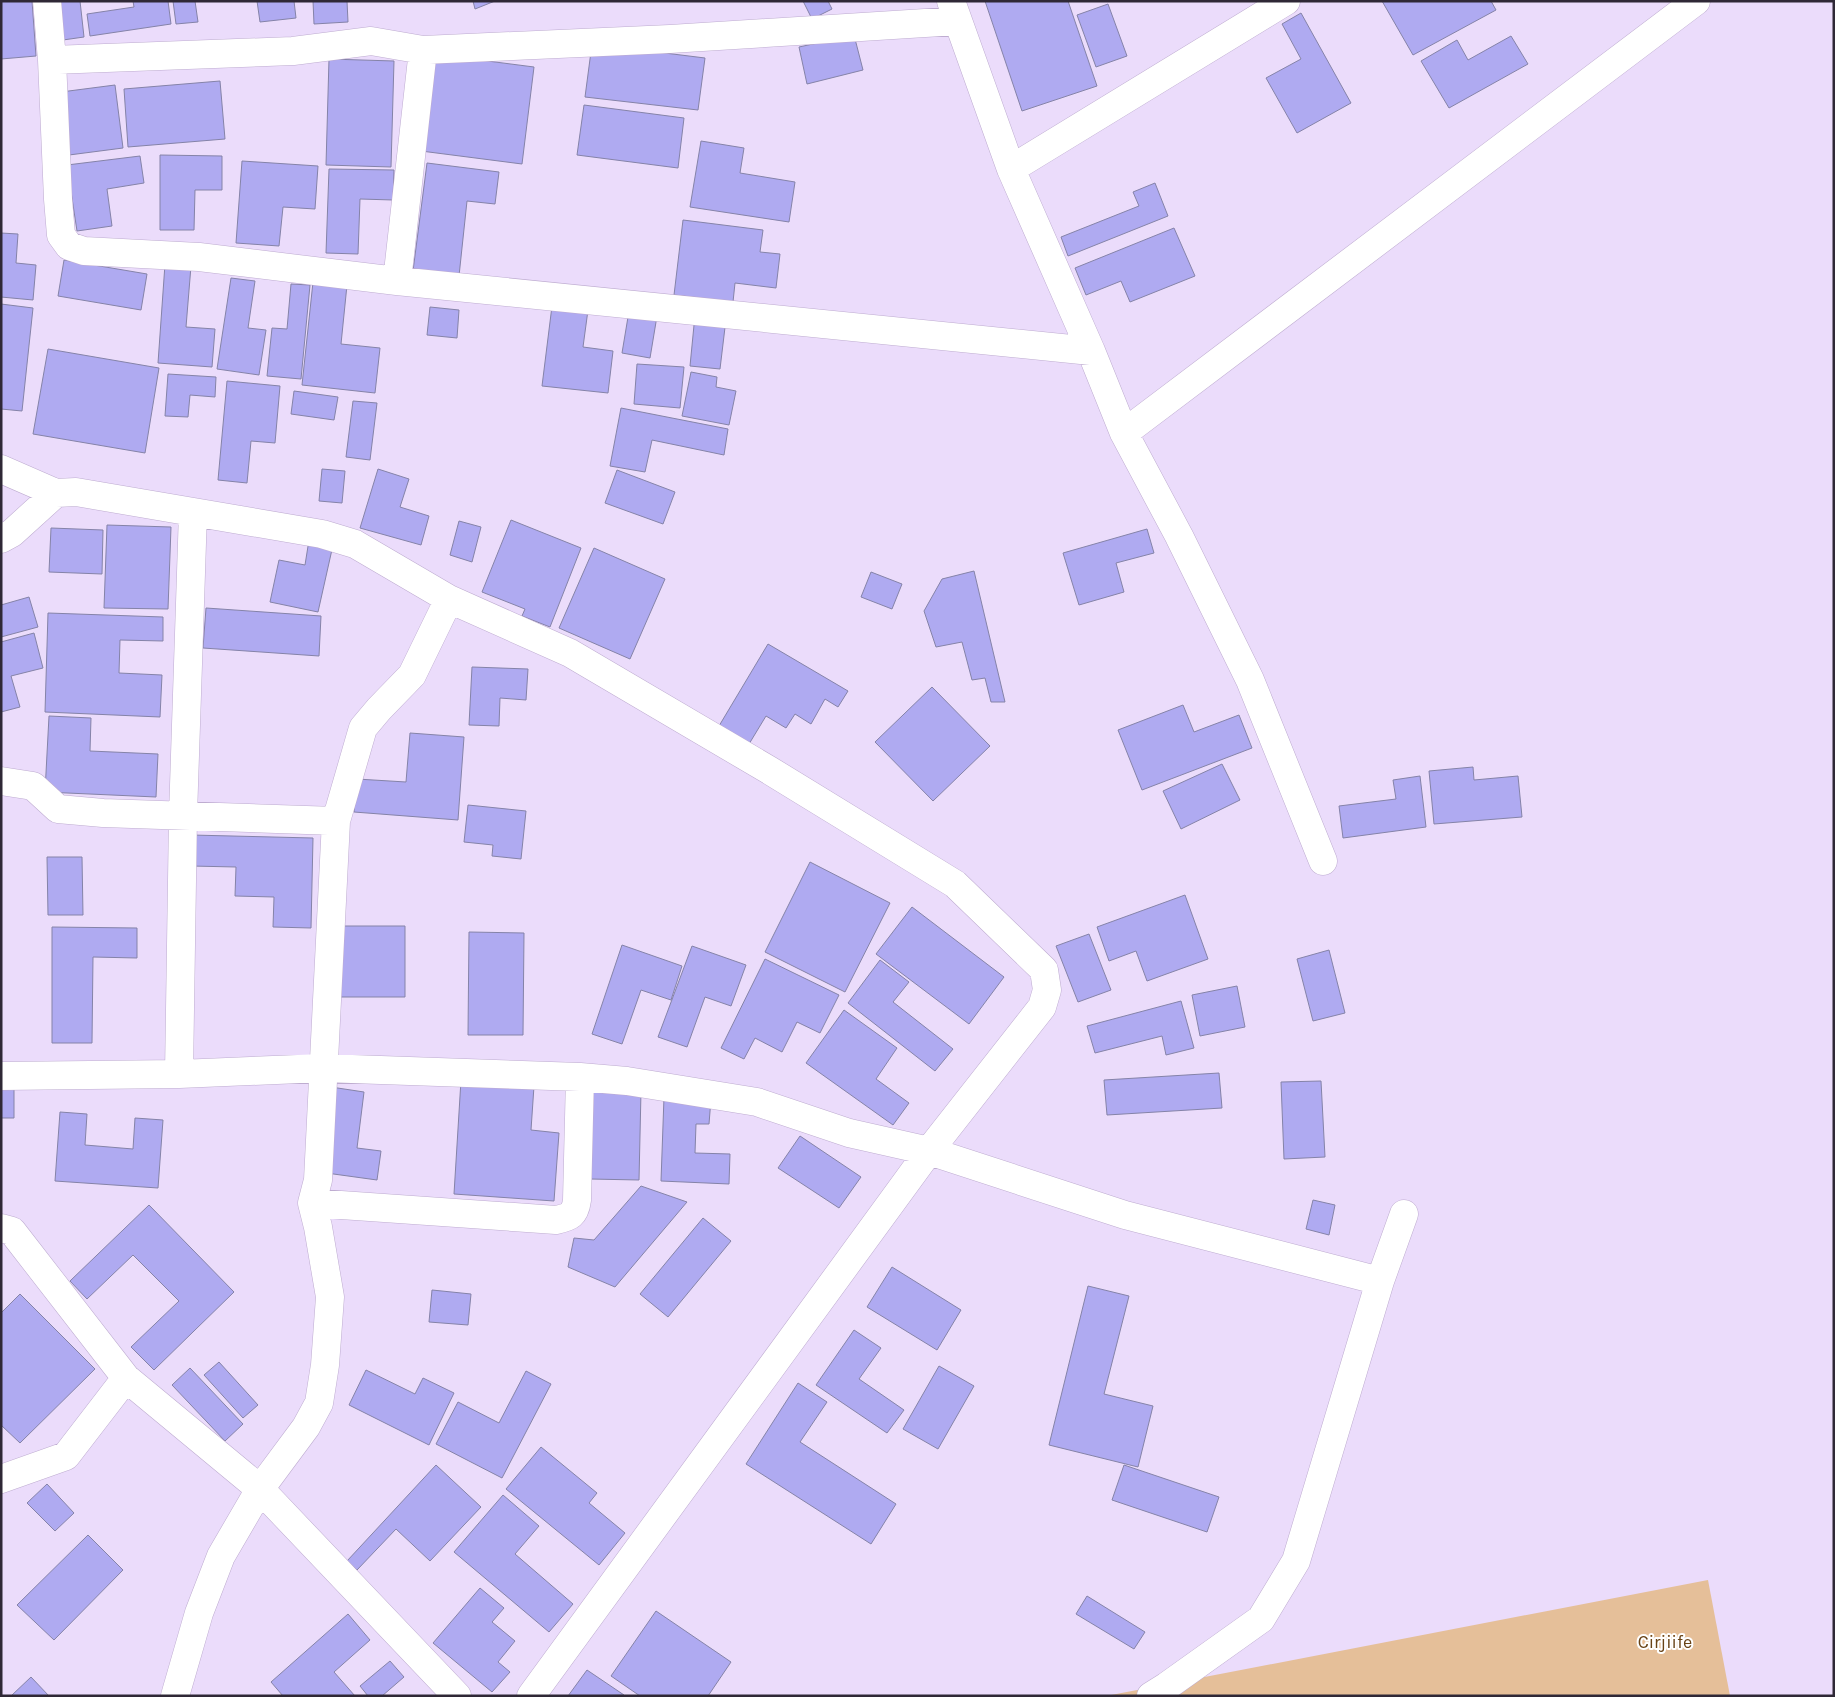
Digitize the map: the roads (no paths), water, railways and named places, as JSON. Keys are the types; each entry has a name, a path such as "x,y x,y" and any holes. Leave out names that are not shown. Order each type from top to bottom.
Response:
{"street":[{"path":"47,1 61,235 69,246 84,251 199,257 397,281 1091,351"},
{"path":"1011,169 1286,1"},
{"path":"1124,433 1696,1"},
{"path":"52,60 293,51 371,41 423,50 670,39 954,11 1011,169 1091,351 1124,433 1179,536 1250,680 1323,861"},
{"path":"397,281 423,50"},
{"path":"1,469 56,493 76,492 322,534 355,544 449,599 570,653 769,770 955,884 1044,970 1047,990 1042,1007 929,1151 531,1696"},
{"path":"1,539 12,533 56,493"},
{"path":"179,1074 183,816 193,512"},
{"path":"175,1696 199,1613 220,1556 260,1489 306,1427 319,1403 325,1365 330,1297 312,1203 318,1180 336,822 363,728 412,675 449,599"},
{"path":"1,781 33,786 58,809 103,814 336,822"},
{"path":"1,1076 179,1074 323,1068 580,1077 627,1081 757,1102 849,1133 929,1151 1125,1215 1380,1282"},
{"path":"312,1203 556,1220 569,1218 576,1210 577,1200 580,1077"},
{"path":"1151,1696 1261,1619 1296,1561 1380,1282 1404,1214"},
{"path":"1,1228 12,1232 126,1378 260,1489 457,1696"},
{"path":"1,1479 66,1456 126,1378"}],"park label":[{"name":"Cirjiife","path":"1665,1642"}]}
